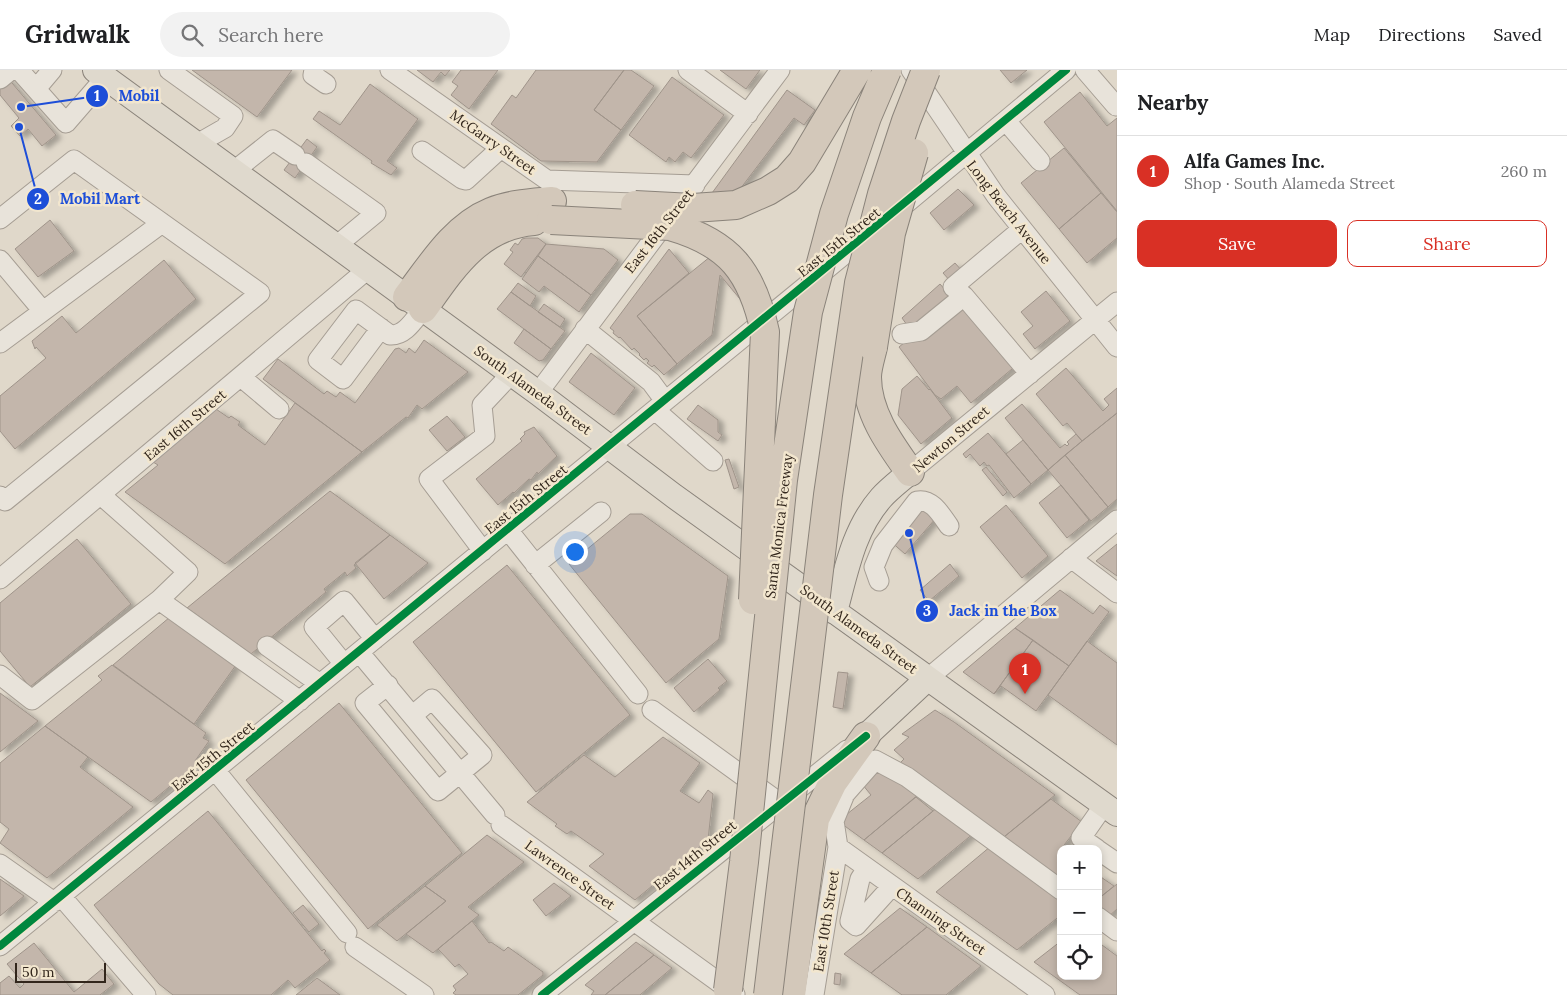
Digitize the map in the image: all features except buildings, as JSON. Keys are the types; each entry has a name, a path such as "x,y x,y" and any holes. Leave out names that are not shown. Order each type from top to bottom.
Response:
{"highway":[{"path":"415,303 480,240 502,228 524,222 551,210 693,208 736,205 768,191 787,179 802,162 858,70"},
{"name":"Santa Monica Freeway","path":"730,994 783,480 808,312 834,214 867,117 888,70"},
{"path":"768,995 828,495 859,283 885,185 906,121 926,70"},
{"path":"910,472 888,441 873,410 867,377 891,233 919,138 942,70"},
{"path":"551,210 687,230 715,245 730,257 746,275 758,302 764,332 753,605 766,637"},
{"path":"791,995 815,819 833,782 870,748"}],"main road":[{"name":"South Alameda Street","path":"101,73 538,392 834,612 1111,809"},
{"name":"Newton Street","path":"834,612 855,540 867,517 882,497 910,472"},
{"name":"East 14th Street","path":"870,748 927,678"}],"street":[{"path":"0,79 11,70"},
{"path":"19,70 66,123 101,73"},
{"path":"36,89 52,70"},
{"path":"169,70 233,116 225,128 197,144"},
{"name":"McGarry Street","path":"390,70 547,180 695,185"},
{"path":"688,70 748,114"},
{"name":"East 16th Street","path":"538,392 780,70"},
{"name":"Long Beach Avenue","path":"911,70 965,154 1022,229 1117,347"},
{"name":"East 15th Street","path":"0,946 1066,70"},
{"path":"1085,70 1116,106"},
{"path":"1006,121 1040,161"},
{"path":"234,171 273,140 376,213 336,246"},
{"path":"422,151 466,180 501,148"},
{"path":"0,219 74,160 260,294 5,501 0,496"},
{"path":"0,342 162,223"},
{"path":"1022,229 953,287 964,296 1030,374"},
{"path":"0,260 47,306"},
{"name":"East 16th Street","path":"0,579 109,490 368,269"},
{"path":"902,334 921,332 964,296"},
{"name":"Newton Street","path":"910,472 1117,302"},
{"path":"381,328 343,379 318,360 356,310 381,328 390,335 396,335 405,331 415,303"},
{"path":"324,307 346,323"},
{"path":"585,329 651,382 660,405 713,461"},
{"path":"483,551 429,479 485,436 482,405 512,373"},
{"path":"241,378 279,409"},
{"path":"0,674 32,700 159,600 188,572 109,490"},
{"path":"879,581 874,567 883,545 917,501 924,499 929,502 949,526"},
{"path":"535,565 601,512"},
{"name":"East 14th Street","path":"927,678 1117,520"},
{"path":"508,530 638,694"},
{"path":"1070,558 1117,593"},
{"path":"159,600 300,701"},
{"path":"344,664 314,627 344,601 375,639"},
{"path":"267,646 320,684"},
{"name":"Lawrence Street","path":"359,652 498,820 730,994"},
{"path":"388,685 365,703 438,791 461,774 482,754 432,699 413,716"},
{"path":"652,710 780,803"},
{"path":"870,748 1057,887"},
{"name":"East 14th Street","path":"555,991 633,921 780,803 870,748"},
{"name":"East 10th Street","path":"814,995 838,847 834,821 845,794 870,748"},
{"path":"215,770 351,940 424,995"},
{"path":"1091,845 1081,838 1111,809"},
{"name":"Channing Street","path":"838,847 1046,995"},
{"path":"1102,852 1117,862"},
{"path":"0,864 58,899 146,995"},
{"path":"867,868 860,879 850,922 856,926 892,886"},
{"path":"1102,920 1117,931"}],"cycle path":[{"path":"0,946 1066,70"},
{"path":"542,995 866,736"}],"place":[{"name":"Mobil","path":"21,107"},
{"name":"Mobil Mart","path":"19,127"},
{"name":"Jack in the Box","path":"909,533"},
{"name":"Alfa Games Inc.","path":"1025,694"}]}
